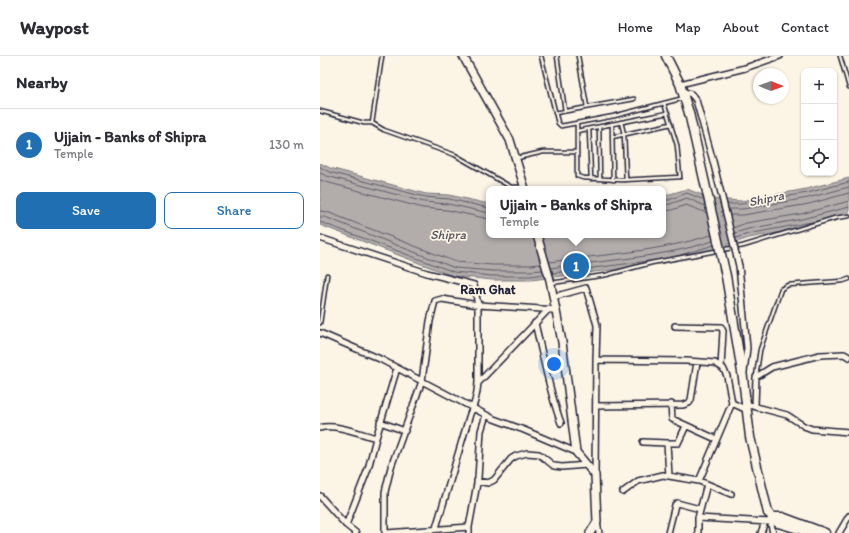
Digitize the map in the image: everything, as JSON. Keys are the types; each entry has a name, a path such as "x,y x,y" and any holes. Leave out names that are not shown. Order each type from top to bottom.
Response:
{"main road":[{"path":"463,56 510,140 524,186"},
{"path":"666,56 682,91 689,113 726,276 743,378 745,406 755,460 770,519"},
{"path":"539,238 557,310 576,452 595,474 597,522 590,533"},
{"path":"770,519 782,517 825,533"},
{"path":"770,519 778,523 812,533"}],"street":[{"path":"682,91 780,56"},
{"path":"682,91 691,94 696,100 739,266 747,348 743,378"},
{"path":"320,238 427,273 472,284 476,288 478,305 478,383 473,408 451,475 436,528"},
{"path":"553,297 586,288 597,326 595,474"},
{"path":"469,527 436,528 427,531 386,533 385,492 391,467 422,381 430,321 435,301 442,299 478,305 557,310"},
{"path":"478,383 548,310"},
{"path":"535,323 545,367 561,423"},
{"path":"675,326 721,327 723,331 721,367"},
{"path":"320,333 380,359 486,415 576,452"},
{"path":"755,406 756,377 772,367 820,355 844,354 849,357"},
{"path":"596,360 715,363 723,368 727,376 732,403 699,481"},
{"path":"596,406 683,405 689,403 691,400 697,362"},
{"path":"346,525 368,469 380,422 397,368"},
{"path":"732,403 745,406 755,406 787,415 804,426 812,429 849,432"},
{"path":"671,404 672,419 716,439"},
{"path":"469,533 477,481 480,431 486,415"},
{"path":"380,422 405,431"},
{"path":"320,428 325,426 336,427 376,438"},
{"path":"642,442 678,442 686,426"},
{"path":"668,443 669,476"},
{"path":"477,481 488,483 494,480 511,459 527,453 539,454 554,466 562,467 587,464"},
{"path":"623,492 638,481 660,475 699,481 731,494"},
{"path":"698,533 698,518 707,484"},
{"path":"320,496 346,525 356,533"},
{"path":"668,533 675,505 677,503 700,509"},
{"path":"839,533 849,516"},
{"path":"698,518 770,519"},
{"path":"761,533 770,519"},
{"path":"770,519 773,533"},
{"path":"597,522 599,533"}],"lane":[{"path":"372,123 382,56"},
{"path":"541,56 558,124 562,126 614,116 664,103 682,91"},
{"path":"557,56 565,111"},
{"path":"578,56 587,107"},
{"path":"840,56 849,87"},
{"path":"555,113 634,99"},
{"path":"578,124 577,176 591,179 613,180 680,177 677,145 664,103"},
{"path":"320,111 364,123 372,123 384,130 455,155 509,186"},
{"path":"578,131 668,113"},
{"path":"621,122 624,134 626,180"},
{"path":"612,124 613,180"},
{"path":"612,137 671,124"},
{"path":"599,127 600,179"},
{"path":"589,129 591,179"},
{"path":"516,158 543,152 577,152"},
{"path":"550,281 606,275 650,263 742,246 835,218 849,216"},
{"path":"320,323 327,275"},
{"path":"756,377 760,350 781,289 788,285 843,281 849,279"}],"water":[{"name":"Shipra","path":"320,163 330,168 426,194 449,195 486,203 486,238 666,238 666,195 687,189 712,199 741,201 806,189 849,178 849,216 835,221 749,238 695,256 665,263 531,280 492,280 453,276 320,225"}],"place":[{"name":"Ujjain - Banks of Shipra","path":"576,266"}],"district":[{"name":"Ram Ghat","path":"488,289"}]}
